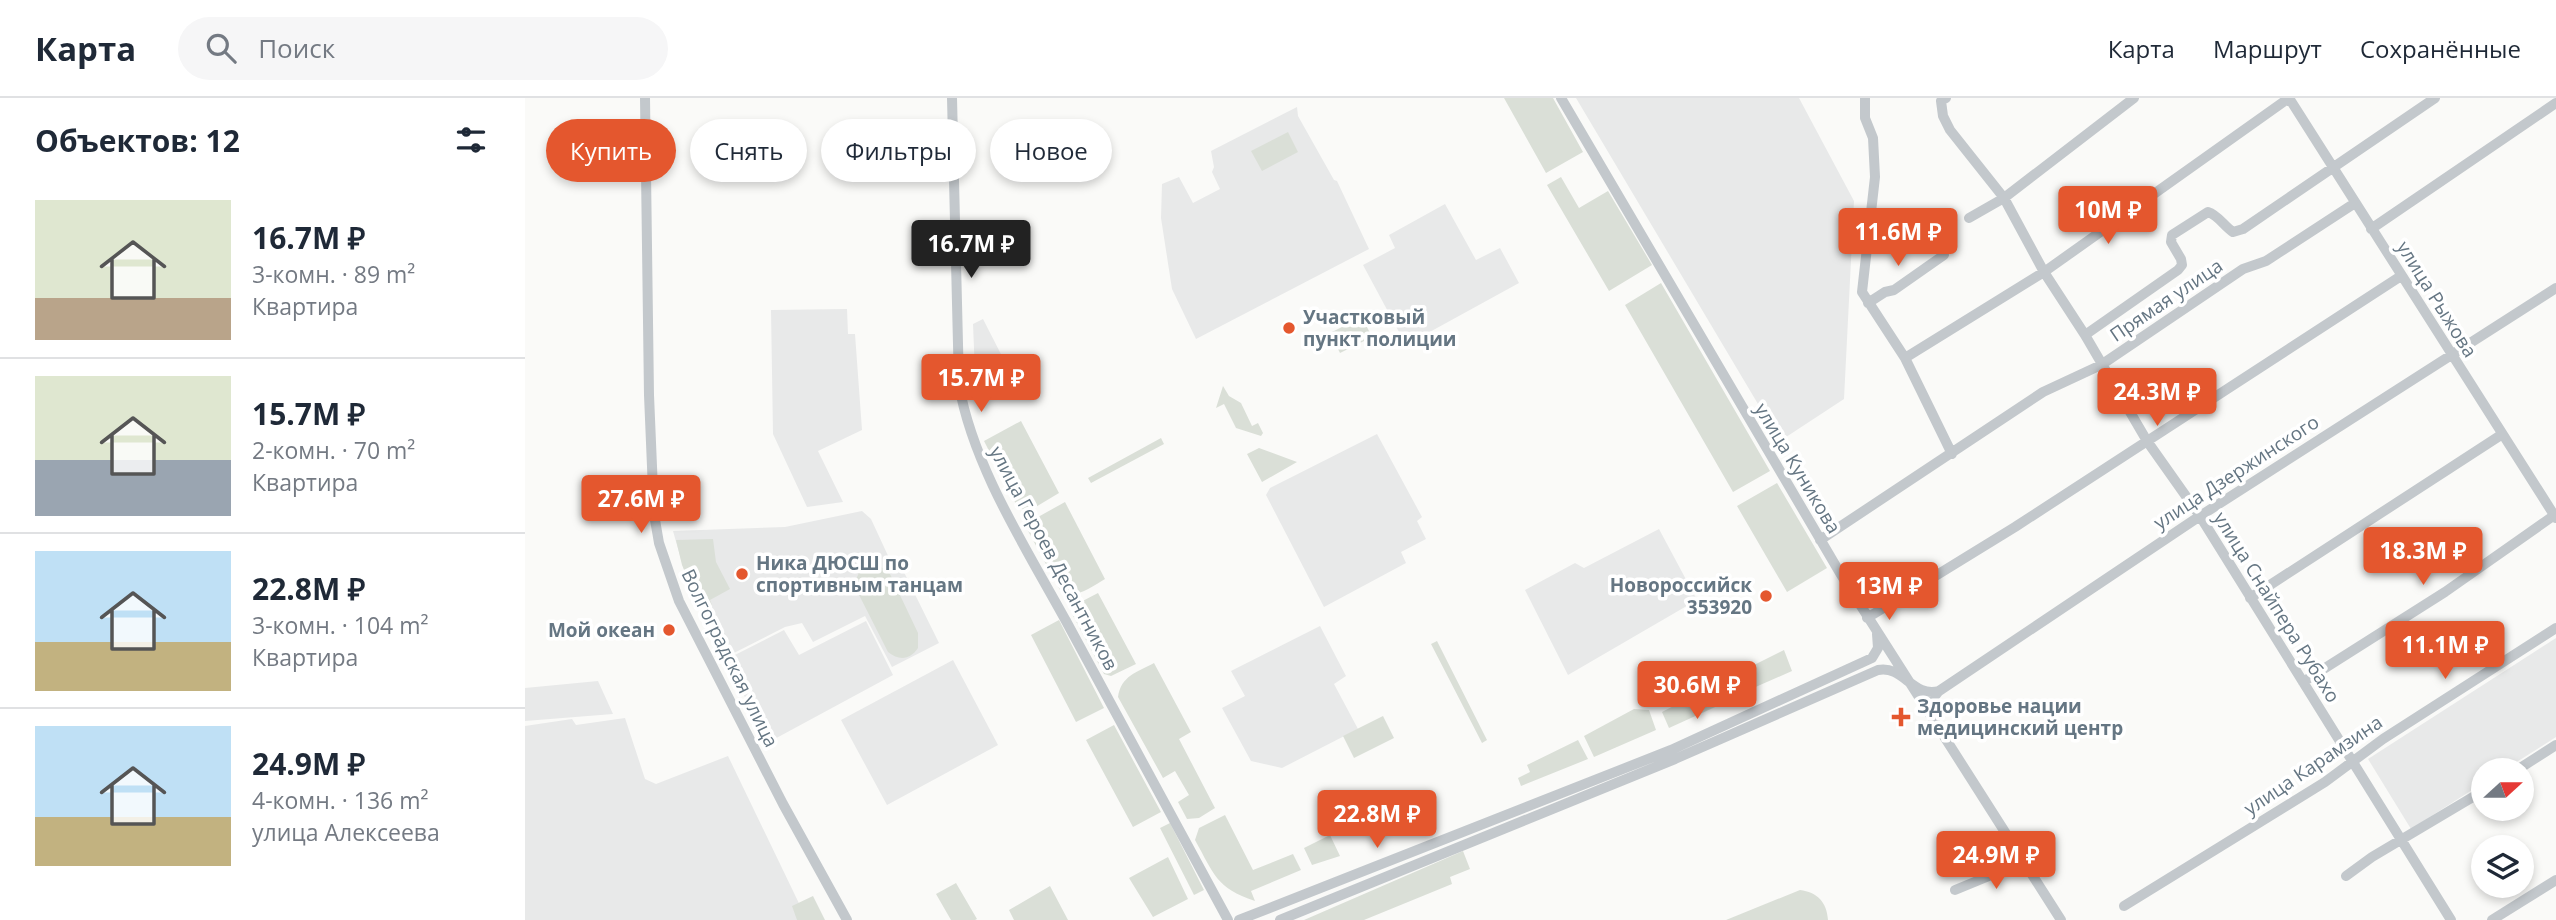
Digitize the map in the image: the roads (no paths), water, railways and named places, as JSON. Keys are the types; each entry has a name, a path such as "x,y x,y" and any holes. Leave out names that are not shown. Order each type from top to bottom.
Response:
{"street":[{"name":"Волгоградская улица","path":"645,98 649,406 654,513 659,543 679,601 783,804 847,920"},
{"name":"улица Героев Десантников","path":"952,98 959,385 964,415 974,444 1057,605 1228,920"},
{"name":"улица Куникова","path":"1561,98 1890,656 2061,920"},
{"path":"1864,98 1865,118 1873,138 1875,177 1866,248 1868,258 1862,292 1905,358 1952,454"},
{"path":"1969,218 2004,198 2134,98"},
{"path":"1905,358 2044,272 2289,98"},
{"name":"улица Рыжова","path":"2289,98 2555,516"},
{"path":"2085,335 2178,270 2182,265 2181,259 2171,242 2172,235 2208,212 2214,214 2233,232 2243,229 2435,98"},
{"name":"улица Снайпера Рубахо","path":"1944,99 1943,116 1950,130 2004,198 2044,272 2085,335 2147,442 2200,516 2451,920"},
{"path":"2371,229 2556,103"},
{"name":"Прямая улица","path":"1820,540 2043,392 2101,365 2243,269 2266,261 2355,203"},
{"path":"1868,303 1885,292 1894,290 1944,255"},
{"path":"1867,618 1961,562 2401,276"},
{"name":"улица Дзержинского","path":"1938,691 2200,516 2556,288"},
{"path":"2250,597 2501,435"},
{"path":"2303,682 2445,592 2555,516"},
{"name":"улица Карамзина","path":"2124,906 2325,782 2351,761 2556,628"},
{"path":"1873,658 1878,648 1876,631"},
{"path":"1239,920 1673,755 1873,658 1890,656"},
{"path":"1280,920 1878,670 1890,656"},
{"path":"1878,670 1890,670 1921,691 1938,691"},
{"path":"1932,719 1931,701 1938,691"},
{"path":"2534,759 2556,745"},
{"path":"2346,877 2400,840 2471,798"},
{"path":"1955,890 2023,862"},
{"path":"2491,920 2556,880"}],"place":[{"name":"Участковый пункт полиции","path":"1289,328"},
{"name":"Ника ДЮСШ по спортивным танцам","path":"742,574"},
{"name":"Новороссийск 353920","path":"1766,596"},
{"name":"Мой океан","path":"669,630"},
{"name":"Здоровье нации медицинский центр","path":"1901,717"}]}
